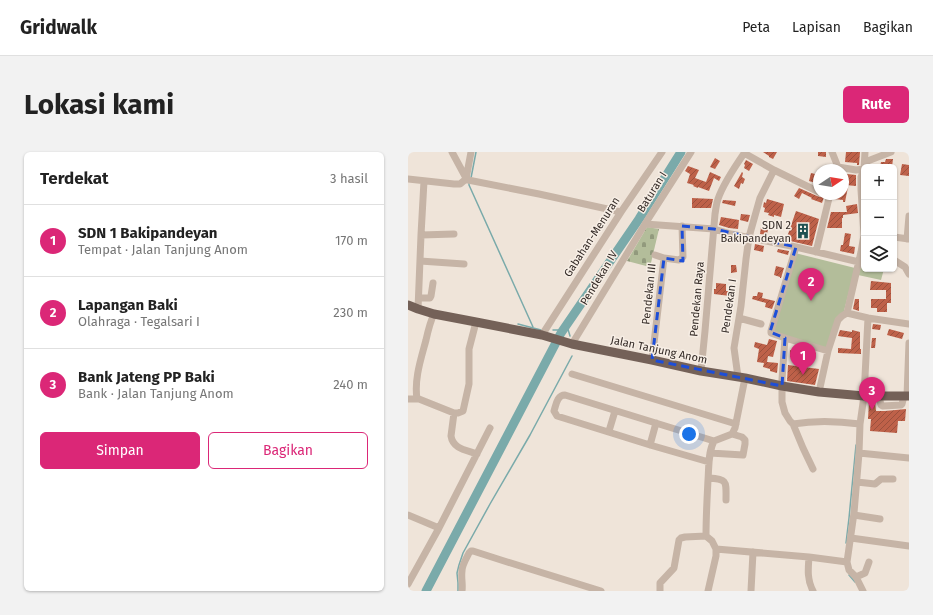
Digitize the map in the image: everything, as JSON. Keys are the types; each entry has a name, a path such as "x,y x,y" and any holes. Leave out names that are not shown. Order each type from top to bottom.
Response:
{"main road":[{"name":"Jalan Tanjung Anom","path":"408,305 434,314 546,336 570,343 701,371 782,386 820,392 864,396 906,396"}],"street":[{"path":"452,152 469,179"},
{"path":"469,179 471,152"},
{"name":"Gabahan-Menuran","path":"546,336 621,212 662,152"},
{"name":"Baturan I","path":"645,224 691,152"},
{"path":"832,152 836,164"},
{"path":"862,164 866,152"},
{"path":"870,164 891,152"},
{"path":"745,153 774,170 813,189"},
{"name":"Pendekan Raya","path":"701,371 706,331 715,214 719,197 730,175 745,153"},
{"path":"849,168 861,169"},
{"name":"Pendekan I","path":"742,378 734,348 740,318 749,237 760,198 774,170"},
{"path":"408,180 460,184 469,179 621,212"},
{"path":"418,309 424,181"},
{"path":"816,252 827,200"},
{"path":"897,237 908,239 909,216"},
{"path":"645,224 714,229 730,234 796,247 859,262"},
{"name":"Pendekan IV","path":"570,343 645,224"},
{"name":"Pendekan III","path":"652,360 664,258 676,260 683,257 682,226"},
{"path":"421,234 454,234"},
{"path":"847,313 864,236"},
{"path":"796,247 771,333 828,351"},
{"path":"656,255 664,258"},
{"path":"420,261 464,264"},
{"path":"897,262 905,267 909,274"},
{"path":"419,298 430,298 433,283"},
{"path":"820,392 828,351 838,320 842,316 847,313 868,318 909,324"},
{"path":"417,399 416,379 434,314"},
{"path":"740,318 762,324"},
{"path":"863,591 856,577 849,570 845,561 854,514 860,424 864,396 868,318"},
{"path":"408,399 417,399 454,413 460,413 463,411 469,384 469,349 476,322"},
{"path":"785,338 782,386 783,408 787,417 793,424 813,469"},
{"path":"906,396 909,343"},
{"path":"572,374 736,424"},
{"path":"732,434 736,424 742,378"},
{"path":"709,462 557,416 554,411 559,397 565,395 714,440 732,434 742,437 745,440 743,455 710,453"},
{"path":"609,431 615,411"},
{"path":"454,413 450,436 451,439 456,447 477,454"},
{"path":"793,424 822,421 860,424"},
{"path":"650,445 656,423"},
{"path":"408,584 439,528 490,428"},
{"path":"706,536 709,462 714,440"},
{"path":"859,454 909,458"},
{"path":"708,478 721,479 725,483 726,500"},
{"path":"857,482 875,484 881,479 893,479"},
{"path":"854,514 880,519"},
{"path":"408,515 439,528"},
{"path":"660,591 660,583 674,568 679,540 684,537 706,536 712,541 716,549 716,556 708,591"},
{"path":"850,538 909,546"},
{"path":"716,549 845,561"},
{"path":"462,591 463,565 469,553 473,551 601,591"},
{"path":"751,591 753,552"},
{"path":"809,557 809,580 813,591"},
{"path":"856,577 865,573 869,562"}],"highlighted area":[{"path":"682,226 714,229 796,247 770,332 785,338 782,386 652,360 664,258 683,261"}],"green space":[{"path":"647,227 659,229 650,267 627,261"},
{"path":"795,253 855,268 844,311 825,351 772,335"},
{"path":"861,266 861,272 883,272 881,280 858,275"}],"building":[{"path":"763,152 777,152 773,159"},
{"path":"818,152 826,152 826,157 818,156"},
{"path":"846,152 860,152 859,165 857,165 857,163 845,162"},
{"path":"715,158 720,161 715,169 710,167"},
{"path":"886,159 893,159 892,164 881,164 881,162 885,162"},
{"path":"746,160 753,164 749,171 744,168"},
{"path":"902,164 909,165 909,176 900,175"},
{"path":"688,166 699,170 695,178 706,182 710,172 721,177 719,181 714,178 709,191 698,188 687,183 690,174 685,171"},
{"path":"742,172 742,177 745,179 743,184 741,183 739,189 734,186"},
{"path":"811,173 813,174 813,182 809,181"},
{"path":"849,174 856,175 856,186 849,185"},
{"path":"799,188 813,194 813,200 802,193 799,199 794,196"},
{"path":"692,198 713,199 711,208 692,208"},
{"path":"767,199 784,204 781,217 774,215 774,217 768,215 769,213 764,212 764,202 766,203"},
{"path":"723,200 736,201 735,206 722,203"},
{"path":"814,200 823,200 822,203"},
{"path":"857,204 858,213 843,215 842,228 827,228 831,212 847,212 846,206"},
{"name":"SDN 2 Bakipandeyan","path":"796,211 819,219 812,246 786,240"},
{"path":"741,214 750,215 748,222 740,220"},
{"path":"721,217 739,220 738,229 719,225"},
{"path":"761,227 768,229 767,235 760,234"},
{"path":"845,233 851,234 849,246 855,247 854,254 840,251 841,245 843,245"},
{"path":"755,244 764,246 763,252 754,250"},
{"path":"778,249 789,251 788,255 777,252"},
{"path":"731,265 736,265 737,272 731,273"},
{"path":"776,266 784,268 781,278 774,275"},
{"path":"871,281 891,283 891,303 887,303 887,312 877,312 877,308 871,308 871,299 886,299 886,290 870,290"},
{"path":"716,283 726,284 726,291 731,291 730,296 714,294"},
{"path":"758,292 763,293 762,298 775,301 772,309 765,307 766,303 752,299 753,296 757,296"},
{"path":"855,299 859,299 859,311 853,309"},
{"path":"873,324 881,325 880,330 872,329"},
{"path":"889,329 904,333 902,339 887,335"},
{"path":"840,330 860,332 861,354 838,353 838,348 851,349 852,338 838,336"},
{"path":"872,338 876,338 875,348 871,348"},
{"path":"769,339 777,341 773,357 768,356 767,362 778,363 777,373 763,367 764,363 757,362 759,349 754,347 755,342 767,345"},
{"path":"790,350 798,351 798,358 790,357"},
{"path":"810,351 816,353 815,360 809,359"},
{"path":"788,365 819,369 815,385 787,381"},
{"path":"869,402 875,402 876,411 906,409 905,421 898,421 897,433 870,431 871,419 868,419"}],"waterway":[{"path":"471,178 476,152"},
{"path":"426,591 561,333 639,219 681,152"},
{"path":"469,183 533,327"},
{"path":"518,324 541,330"},
{"path":"567,326 570,336"},
{"path":"553,330 564,330"},
{"path":"458,591 457,573 463,553 530,435 572,356"},
{"path":"846,543 856,445"},
{"path":"849,575 855,582"}],"place":[{"name":"SDN 2 Bakipandeyan","path":"803,231"},
{"name":"Lapangan Baki","path":"811,301"},
{"name":"SDN 1 Bakipandeyan","path":"803,375"},
{"name":"Bank Jateng PP Baki","path":"872,410"}]}
